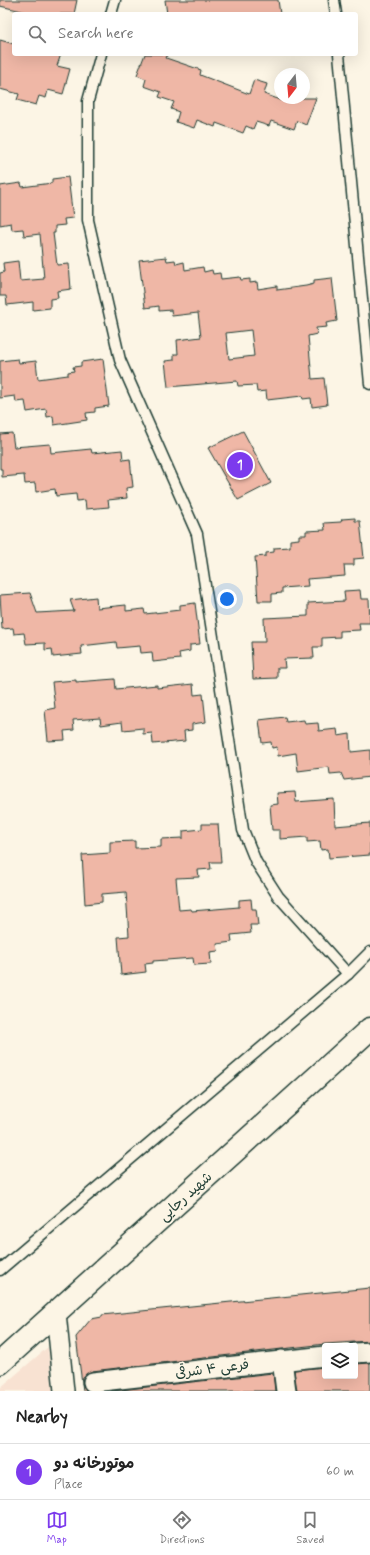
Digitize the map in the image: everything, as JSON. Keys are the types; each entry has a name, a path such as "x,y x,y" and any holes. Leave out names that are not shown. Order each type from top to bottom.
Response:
{"street":[{"name":"شهید رجایی","path":"0,1363 370,1029"},
{"path":"56,1313 64,1391"},
{"path":"358,1353 370,1352"},
{"name":"فرعی ۴ شرقی","path":"93,1382 322,1356"},
{"path":"282,1360 286,1391"}],"lane":[{"path":"112,12 115,0"},
{"path":"334,0 336,12"},
{"path":"100,56 88,101 88,220 120,360 197,534 243,830 256,862 278,896 348,974"},
{"path":"339,56 370,384"},
{"path":"0,1270 348,974 370,952"}],"shaded area":[{"path":"48,1347 53,1391 0,1391 0,1388"}],"building":[{"path":"0,0 77,0 74,12 26,12 0,6"},
{"path":"165,0 278,0 280,12 167,12"},
{"path":"0,40 12,43 12,56 60,56 57,66 70,69 63,94 48,90 46,98 39,96 36,105 17,100 19,94 0,89"},
{"path":"144,56 167,56 166,58 201,70 200,75 249,94 254,80 267,84 264,94 274,98 274,104 310,104 310,98 316,98 306,125 297,121 294,129 271,121 269,126 256,122 253,129 246,126 243,133 216,123 215,127 197,120 194,128 176,122 179,112 171,109 174,102 159,97 161,92 144,86 146,79 137,75"},
{"path":"68,177 73,218 64,219 65,225 55,226 55,233 53,233 57,265 69,264 71,289 57,291 58,298 50,299 50,308 33,310 33,302 7,305 6,296 0,296 0,273 4,272 3,263 18,261 20,281 44,279 40,234 24,236 23,229 12,230 11,223 0,225 0,186 21,183 22,187 52,183 52,179"},
{"path":"166,257 167,261 175,260 176,264 184,262 185,270 203,267 204,272 212,270 213,274 220,273 221,279 240,277 241,280 250,279 250,283 257,282 258,289 277,286 277,290 306,286 314,284 314,280 332,278 337,321 326,323 327,327 316,328 317,334 308,336 312,379 324,378 327,405 312,407 311,398 303,399 302,396 267,400 266,391 257,392 256,385 238,386 237,381 168,387 165,361 174,360 174,354 178,354 177,340 201,337 198,313 172,316 171,310 159,311 159,306 145,308 139,260","holes":["251,330 254,356 229,359 226,333"]},
{"path":"18,359 19,363 36,361 38,379 68,375 68,372 74,371 73,367 81,366 81,362 103,359 109,406 95,408 95,412 86,413 87,420 54,425 53,416 47,417 46,409 27,412 25,401 16,402 15,396 0,398 0,361"},
{"path":"243,431 271,483 238,500 208,448"},
{"path":"12,433 14,447 50,444 51,453 91,449 92,453 122,450 123,460 130,459 133,487 126,488 127,498 108,500 109,507 86,509 85,500 77,501 76,494 56,496 55,489 36,492 35,483 25,484 24,475 2,477 2,469 0,469 0,434"},
{"path":"355,518 355,521 360,521 364,558 354,559 354,565 344,565 345,576 307,579 308,586 282,588 282,593 272,594 272,601 258,601 255,557 266,556 266,553 274,552 274,548 290,547 290,540 299,539 299,535 306,535 306,531 325,530 324,523 341,522 342,519"},
{"path":"360,590 361,599 369,599 370,623 359,623 360,630 340,631 340,637 322,638 322,647 313,647 314,658 284,659 285,668 277,668 277,678 253,679 251,642 265,642 264,618 308,616 308,603 345,601 344,591"},
{"path":"30,593 37,613 74,611 70,600 96,597 97,608 126,605 126,611 144,609 145,614 180,610 180,605 195,603 200,644 190,645 190,651 179,653 180,659 153,662 152,652 141,653 140,646 117,648 116,642 81,646 82,654 53,657 52,649 45,650 45,643 26,644 24,633 14,634 13,628 2,629 0,595"},
{"path":"115,679 116,689 157,685 157,688 193,684 194,695 203,694 206,722 192,724 192,730 184,731 185,741 153,744 152,733 143,734 143,728 123,730 122,722 101,725 100,718 73,720 74,730 64,731 65,740 48,741 45,710 55,708 52,682"},
{"path":"285,717 286,722 304,720 305,724 318,723 319,731 337,729 338,736 350,734 351,752 370,750 370,777 344,780 341,773 330,774 329,767 298,771 296,753 278,756 277,747 272,748 271,742 262,743 259,720"},
{"path":"295,792 296,802 334,799 335,826 370,823 370,855 329,858 328,849 321,850 320,841 307,842 307,837 280,839 280,830 272,830 270,805 278,804 277,793"},
{"path":"202,824 218,824 221,862 210,862 211,869 198,870 199,877 176,878 179,910 191,909 192,911 239,907 239,900 251,899 252,909 256,909 258,925 250,925 251,933 231,935 232,942 217,944 218,951 210,952 211,964 194,965 193,958 153,961 153,963 145,964 146,972 121,975 118,937 129,936 126,892 102,894 102,902 85,904 82,855 110,853 110,842 135,841 135,848 161,847 161,839 183,838 183,831 202,829"},
{"path":"370,1288 370,1341 322,1343 322,1344 92,1371 83,1377 82,1384 76,1337 91,1319 102,1317 102,1315"},
{"path":"370,1363 370,1391 297,1391 294,1370 322,1367 322,1379 358,1379 358,1364"},
{"path":"273,1373 275,1391 111,1391"},
{"path":"82,1384 87,1391 83,1391"}],"place":[{"name":"موتورخانه دو","path":"240,465"}]}
